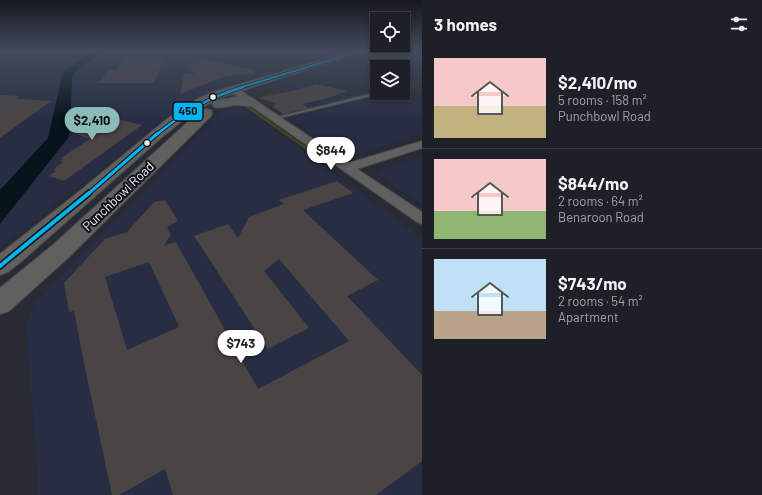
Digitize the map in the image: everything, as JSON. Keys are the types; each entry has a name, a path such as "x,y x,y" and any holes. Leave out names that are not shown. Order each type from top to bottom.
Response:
{"main road":[{"name":"Punchbowl Road","path":"0,266 41,234 184,113 215,95 283,74"},
{"name":"Punchbowl Road","path":"0,303 33,276 182,135 218,104 232,96 234,90"},
{"path":"218,104 236,101 252,103"}],"street":[{"path":"234,90 422,219"},
{"path":"347,168 422,144"}],"lane":[{"path":"275,118 370,95"}],"shaded area":[{"path":"0,74 62,74 60,77 58,94 48,138 0,190"},
{"path":"63,74 74,74 72,77 70,132 68,138 0,224 0,190 48,138"},
{"path":"74,74 270,74 222,87 190,101 0,247 0,224 68,138 70,132 72,77"},
{"path":"309,83 367,95 309,108 276,89"},
{"path":"277,89 309,108 282,114 256,96"},
{"path":"370,98 370,100 403,100 422,103 422,134 348,157 288,117"},
{"path":"238,106 243,107 260,119 422,238 422,495 39,495 26,325 34,305 215,117 224,111"},
{"path":"422,157 422,205 378,176 377,172"}],"green space":[{"path":"239,103 247,105 314,152 311,153"}],"building":[{"path":"105,74 158,74 154,83 98,83"},
{"path":"184,74 253,74 226,76 180,94"},
{"path":"316,84 348,91 328,98 302,104 309,108 283,114 273,107 276,103 258,98 296,90"},
{"path":"0,95 20,96 17,99 51,101 0,138"},
{"path":"72,108 95,112 93,113 142,125 64,181 49,176 56,171 53,170 56,167 63,162 60,161 63,159 61,158 90,139 76,134 83,125 71,124 75,121 72,120"},
{"path":"337,181 353,193 303,210 378,280 347,296 422,375 422,461 376,495 173,495 165,469 119,495 112,495 74,311 69,312 64,283 105,239 127,232 154,202 165,200 178,221 167,227 171,234 164,246 176,242 258,389 349,341 279,259 264,271 309,328 268,349 194,236 228,224 238,238 249,217 284,204 279,200","holes":["149,262 179,327 127,350 105,277"]}],"transit line":[{"name":"450","path":"0,266 165,128 190,110 217,95 285,74"}]}
